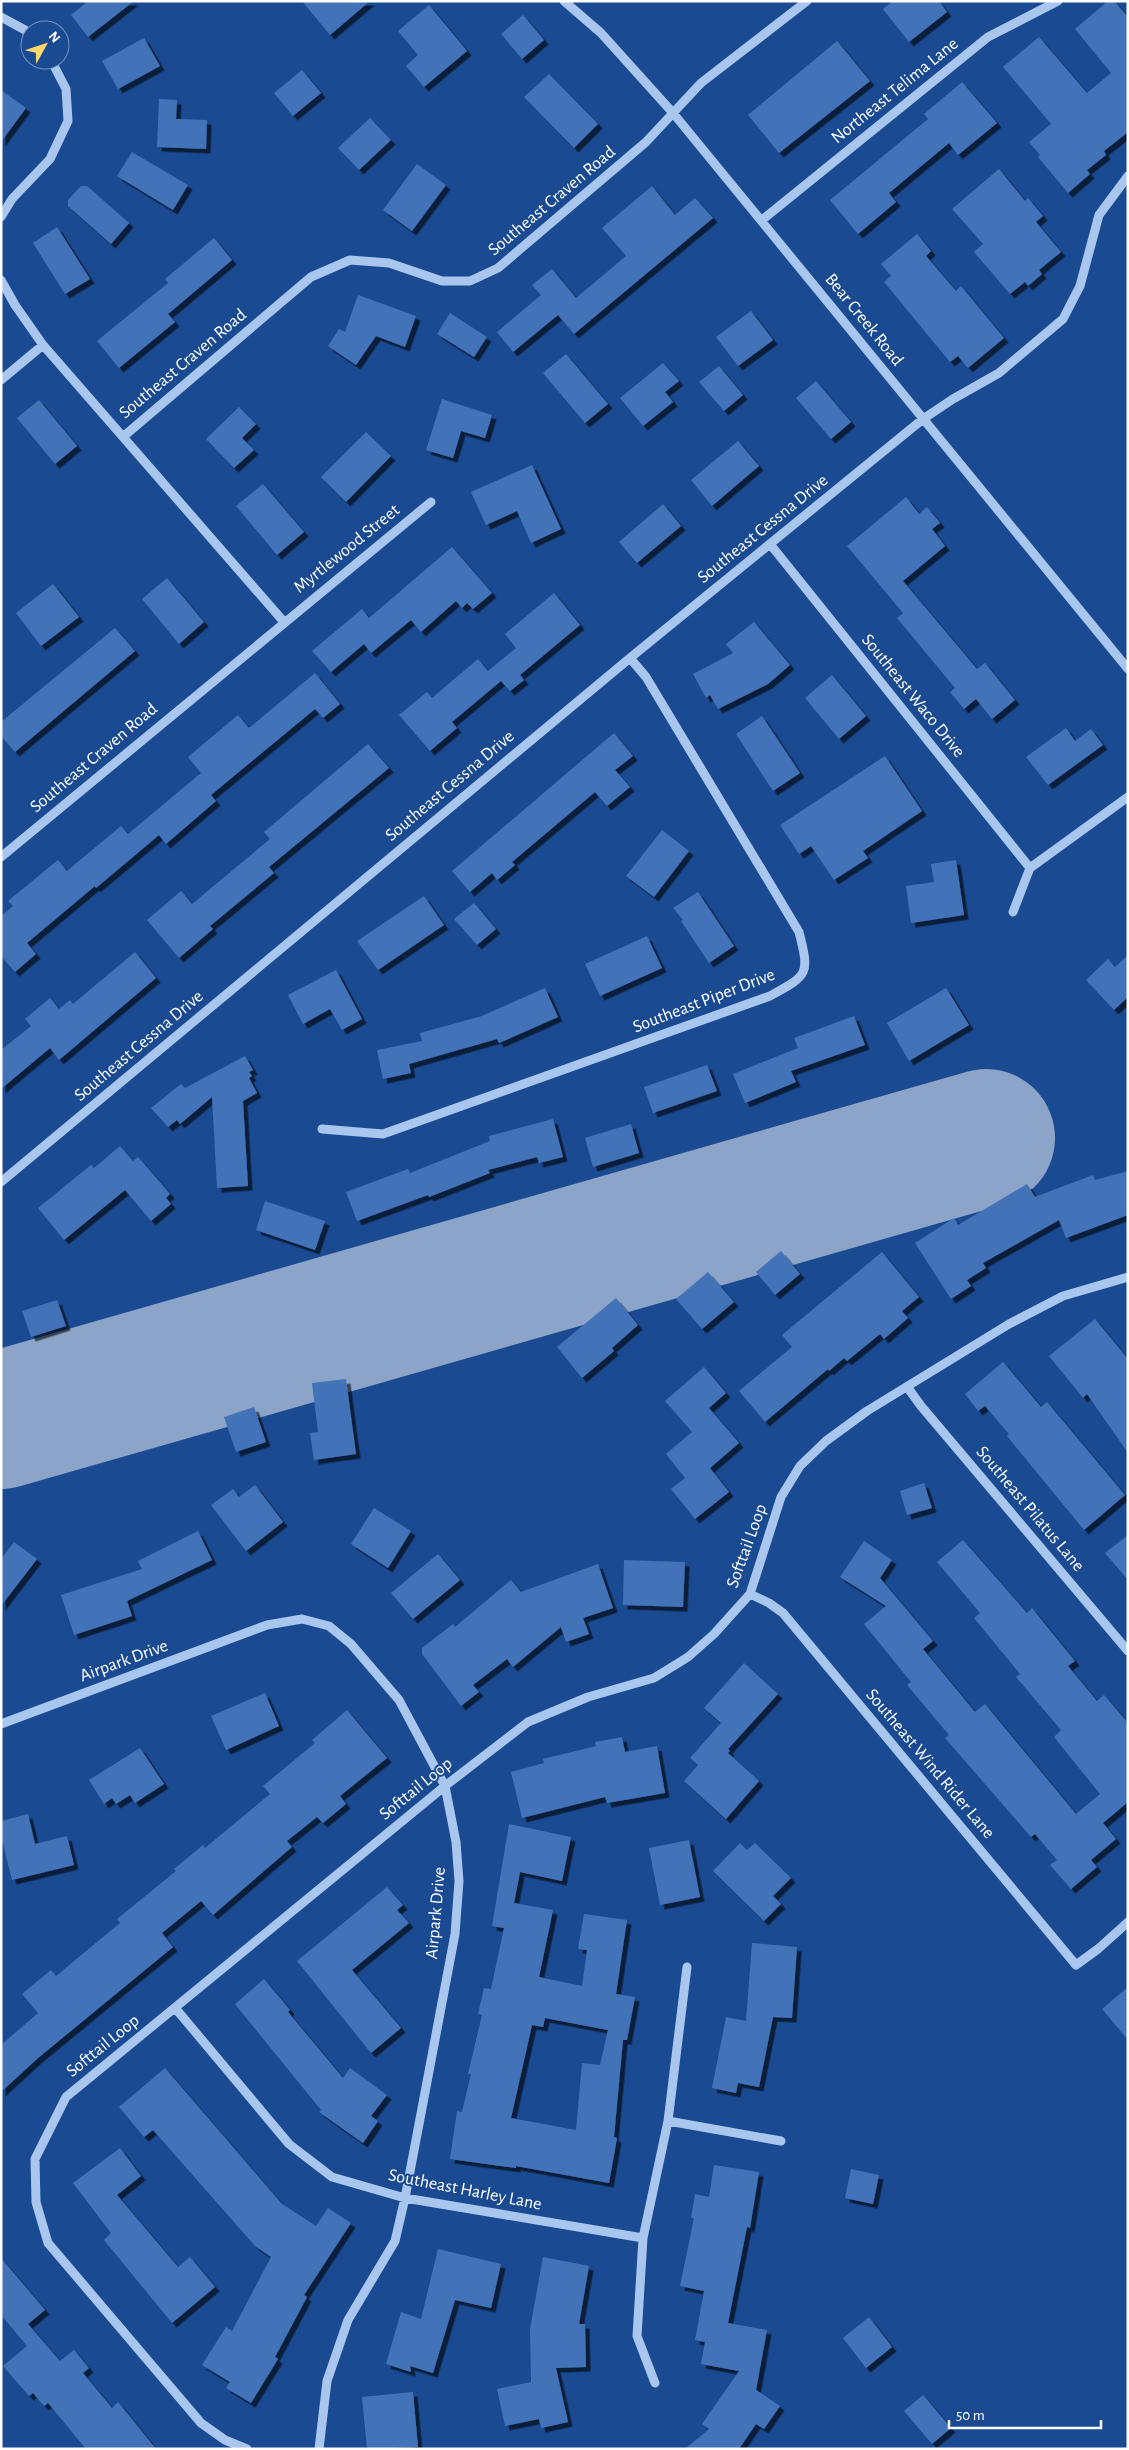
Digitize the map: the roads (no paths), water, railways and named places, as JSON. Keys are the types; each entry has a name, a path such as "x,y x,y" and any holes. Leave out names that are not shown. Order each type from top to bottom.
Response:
{"street":[{"name":"Bear Creek Road","path":"564,1 601,33 674,113 1128,669"},
{"name":"Southeast Craven Road","path":"1,857 284,622 124,436 311,277 350,260 389,263 442,280 470,281 498,268 646,142 701,83 807,1"},
{"name":"Northeast Telima Lane","path":"762,220 988,37 1058,1"},
{"path":"1,18 20,28"},
{"path":"1,217 12,200 50,159 68,121 66,89 56,70"},
{"name":"Southeast Cessna Drive","path":"1,1182 630,658 923,419 953,399 999,373 1063,319 1080,286 1099,215 1128,176"},
{"path":"1,280 15,305 43,345 124,436"},
{"path":"1,380 43,345"},
{"name":"Myrtlewood Street","path":"284,622 431,502"},
{"name":"Southeast Waco Drive","path":"770,544 1030,868"},
{"name":"Southeast Piper Drive","path":"322,1129 383,1134 770,996 799,980 806,962 799,932 646,678 630,658"},
{"path":"1013,912 1030,868 1128,797"},
{"name":"Softtail Loop","path":"247,2449 226,2440 201,2423 48,2243 36,2202 35,2159 66,2097 176,2009 445,1786 528,1722 588,1696 654,1678 688,1657 714,1634 750,1594 781,1497 800,1466 853,1421 1009,1324 1063,1296 1128,1277"},
{"name":"Southeast Pilatus Lane","path":"908,1388 921,1406 1128,1651"},
{"name":"Southeast Wind Rider Lane","path":"750,1594 769,1603 783,1613 1076,1965 1098,1949 1128,1922"},
{"name":"Airpark Drive","path":"1,1724 267,1625 302,1619 329,1626 351,1644 399,1700 445,1786 456,1842 459,1881 455,1934 405,2198 394,2241 348,2320 327,2381 319,2449"},
{"path":"655,2383 637,2336 644,2238 668,2121 687,1968"},
{"name":"Southeast Harley Lane","path":"176,2009 289,2144 332,2177 405,2198 644,2238"},
{"path":"668,2121 781,2141"}]}
